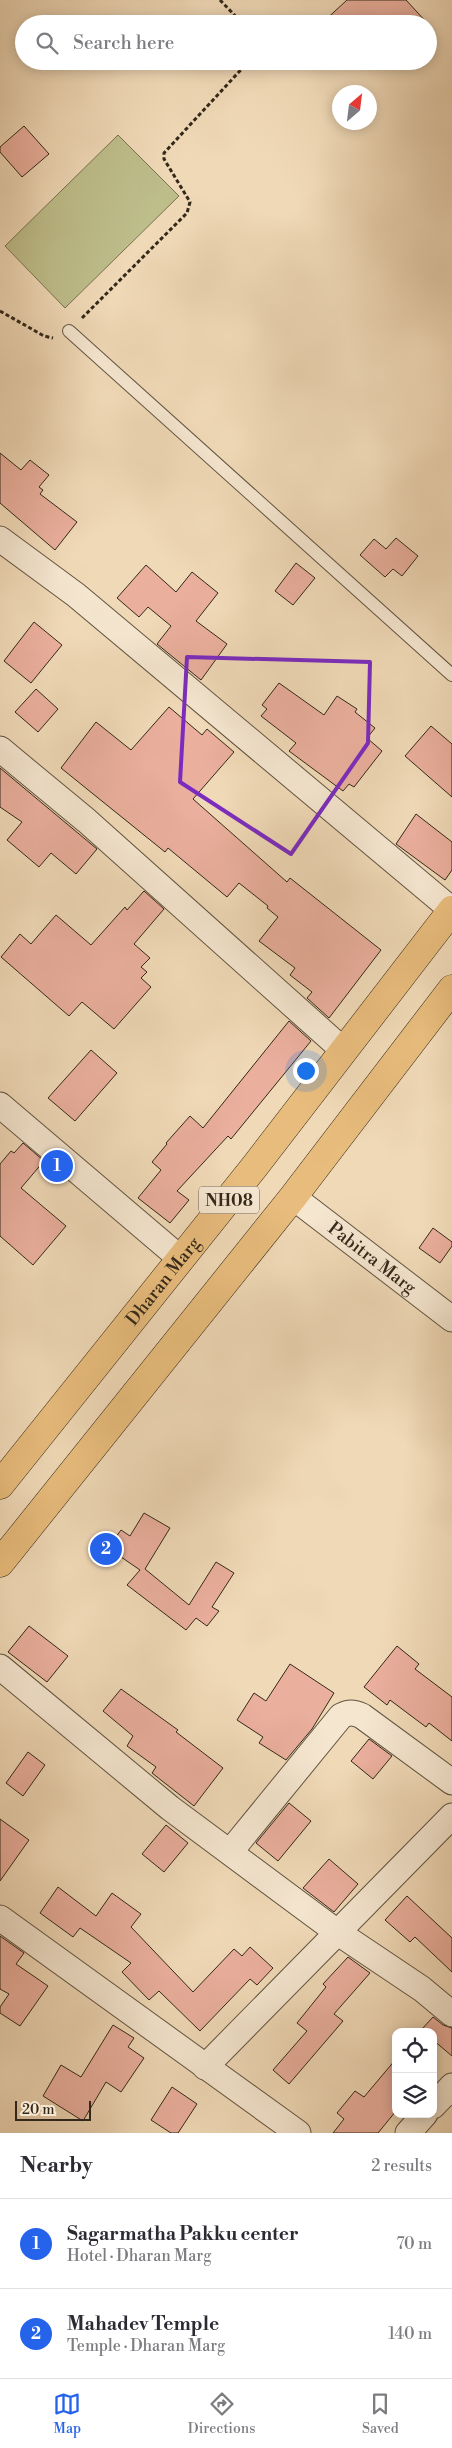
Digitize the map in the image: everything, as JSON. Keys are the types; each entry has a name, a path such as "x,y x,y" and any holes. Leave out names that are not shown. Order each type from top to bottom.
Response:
{"main road":[{"name":"Dharan Marg","path":"0,1485 255,1166 452,910"},
{"name":"NH08","path":"0,1563 293,1197 452,989"}],"street":[{"path":"0,538 76,596 452,910"},
{"path":"0,749 87,821 343,1050"},
{"path":"0,1105 181,1259"},
{"name":"Pabitra Marg","path":"293,1197 452,1319"},
{"path":"0,1667 170,1808 337,1932 422,1988 452,2014"},
{"path":"230,1852 341,1716 346,1713 352,1712 362,1716 452,1782"},
{"path":"206,2067 452,1816"},
{"path":"0,1918 298,2133"},
{"path":"437,2102 452,2086"},
{"path":"408,2133 421,2118"}],"lane":[{"path":"69,331 452,675"}],"path":[{"path":"220,0 234,15"},
{"path":"0,312 44,336 58,337 69,331 187,213 190,202 164,159 165,150 241,70"}],"highlighted area":[{"path":"187,657 370,662 368,743 291,854 180,782"}],"green space":[{"path":"118,135 179,196 65,308 5,246"}],"building":[{"path":"347,0 406,0 420,15 331,15"},
{"path":"24,126 49,154 22,177 0,152 0,147"},
{"path":"0,453 21,470 30,460 49,475 39,487 43,490 40,494 77,522 55,550 0,503"},
{"path":"396,538 418,556 402,576 393,569 385,577 360,555 374,539 386,549"},
{"path":"296,563 315,578 293,605 275,591"},
{"path":"146,565 176,592 192,572 218,593 196,621 227,644 201,680 157,644 171,626 148,607 139,617 117,598"},
{"path":"34,622 62,645 31,683 4,661"},
{"path":"279,683 324,715 337,696 357,709 355,712 375,728 367,738 382,751 354,787 349,784 343,791 289,751 296,743 261,716 267,709 262,705"},
{"path":"36,689 58,709 38,732 15,712"},
{"path":"169,707 202,735 207,729 234,752 193,799 287,882 290,878 381,950 329,1018 307,998 312,992 290,975 295,968 259,941 278,917 267,908 268,906 239,883 227,897 168,848 165,852 61,768 96,722 131,750"},
{"path":"431,726 452,744 452,797 405,756"},
{"path":"0,768 97,849 76,874 51,853 39,867 7,840 22,822 0,807"},
{"path":"416,814 452,842 452,870 445,880 396,844"},
{"path":"144,891 164,909 134,944 150,958 141,967 147,972 141,978 151,987 114,1029 82,1002 69,1016 1,957 20,934 31,944 56,915 91,945 125,907 127,910"},
{"path":"289,1021 311,1041 231,1139 228,1136 177,1191 189,1200 170,1223 138,1198 161,1170 152,1162 190,1116 203,1128"},
{"path":"91,1050 117,1073 75,1121 48,1098"},
{"path":"23,1143 44,1161 21,1188 66,1226 33,1265 0,1236 0,1164 11,1151 14,1153"},
{"path":"433,1228 452,1242 452,1246 440,1263 419,1248"},
{"path":"144,1513 170,1528 145,1569 189,1605 216,1562 234,1573 212,1607 219,1611 207,1626 196,1618 186,1630 127,1585 140,1570 108,1548 121,1530 130,1536"},
{"path":"29,1626 68,1656 47,1682 8,1652"},
{"path":"397,1646 419,1664 415,1669 452,1697 452,1741 429,1723 426,1727 390,1700 387,1705 364,1687"},
{"path":"290,1664 334,1693 312,1729 286,1760 259,1743 263,1737 237,1720 254,1693 266,1701"},
{"path":"121,1689 178,1730 176,1732 223,1768 194,1806 152,1773 156,1767 127,1746 133,1736 103,1711"},
{"path":"369,1739 392,1756 373,1779 351,1761"},
{"path":"28,1752 45,1765 23,1796 6,1783"},
{"path":"289,1803 311,1821 278,1861 256,1843"},
{"path":"0,1819 29,1840 0,1881"},
{"path":"166,1825 188,1843 164,1872 142,1854"},
{"path":"329,1859 358,1884 334,1912 303,1888"},
{"path":"58,1887 96,1916 112,1893 141,1914 131,1927 193,1992 234,1949 242,1956 250,1947 273,1968 257,1985 250,1979 200,2031 159,1991 149,2000 122,1972 131,1963 80,1928 73,1937 40,1913"},
{"path":"407,1896 452,1938 452,1972 415,1937 410,1942 385,1920"},
{"path":"0,1936 24,1953 16,1964 48,1986 20,2026 0,2013 0,2007 9,1994 0,1989"},
{"path":"348,1957 370,1973 334,2014 343,2021 289,2084 273,2070 307,2031 297,2023 326,1987 323,1984"},
{"path":"433,2017 443,2025 452,2028 452,2056 437,2043 437,2028 423,2028"},
{"path":"113,2025 134,2038 128,2047 144,2058 121,2092 106,2082 83,2121 43,2096 61,2065 81,2077"},
{"path":"392,2064 392,2116 378,2133 333,2133 344,2119 337,2113 355,2091 364,2097"},
{"path":"172,2087 197,2104 178,2133 171,2133 151,2120"}],"place":[{"name":"Sagarmatha Pakku center","path":"57,1166"},
{"name":"Mahadev Temple","path":"106,1549"}]}
